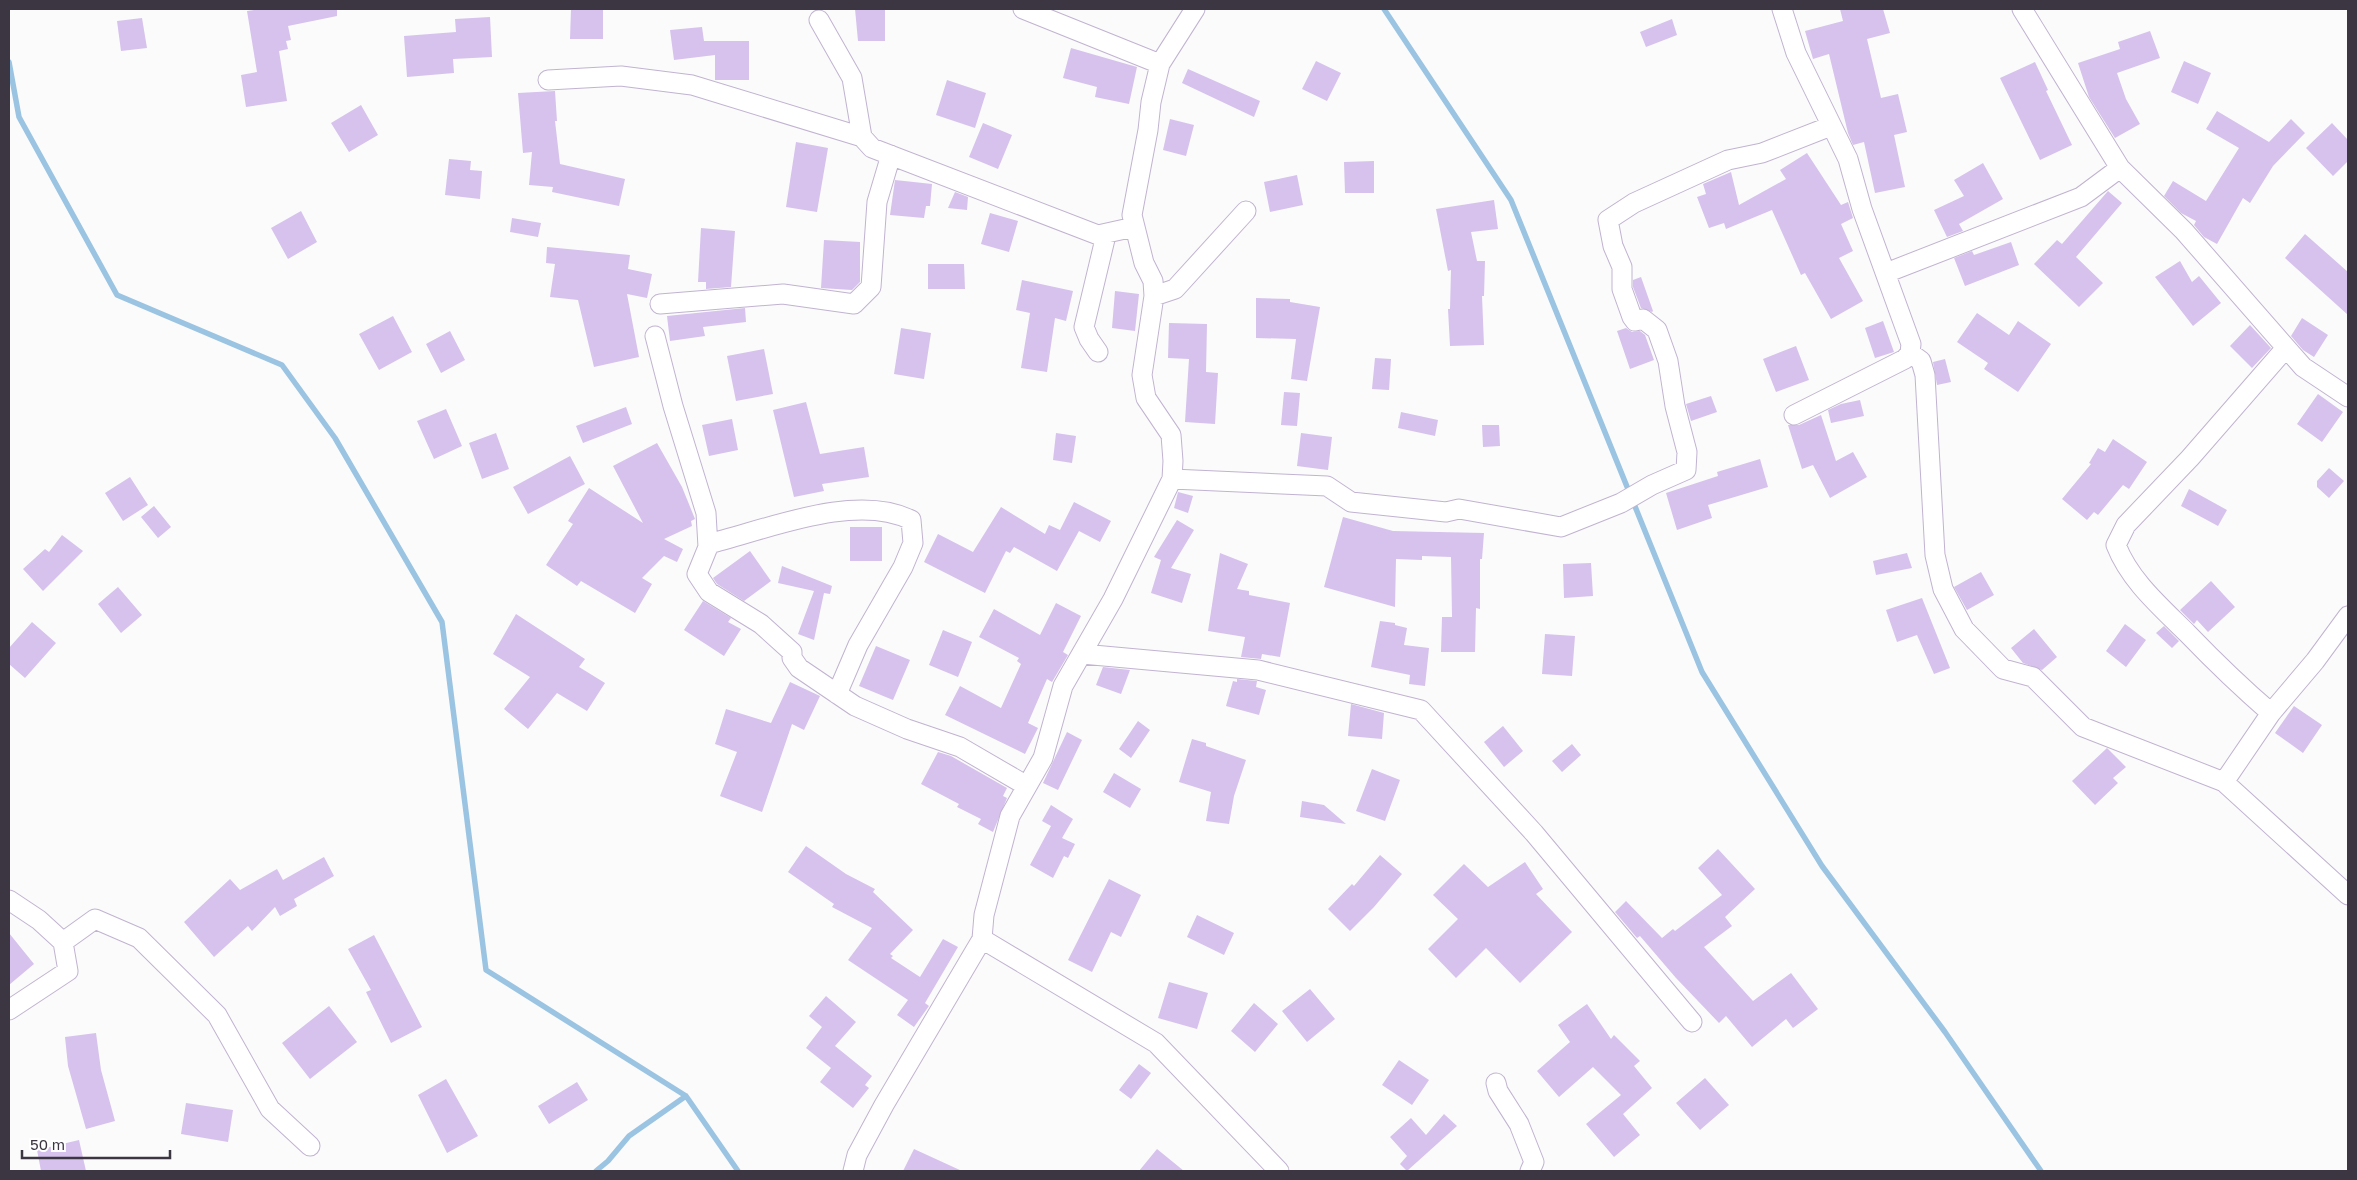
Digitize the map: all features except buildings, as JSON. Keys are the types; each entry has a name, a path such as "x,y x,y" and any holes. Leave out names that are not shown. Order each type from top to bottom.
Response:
{"street":[{"path":"1023,9 1160,64"},
{"path":"853,1171 857,1155 884,1105 982,939 984,915 1010,816 1044,758 1063,686 1113,599 1172,479 1173,461 1170,435 1146,398 1142,375 1154,296 1153,281 1144,263 1132,215 1148,130 1151,102 1160,64 1194,9"},
{"path":"1782,9 1796,53 1848,159 1862,209 1911,344 1910,353 1905,359 1794,415"},
{"path":"2022,9 2120,168 2184,231 2285,349 2303,367 2348,397"},
{"path":"819,20 852,78 862,137"},
{"path":"548,80 621,76 692,85 862,137 872,148 1098,235 1106,235 1134,227"},
{"path":"1172,479 1327,486 1351,502 1446,512 1459,509 1560,527 1621,503 1652,485 1686,470 1687,452 1675,406 1668,361 1657,330 1643,319 1635,321 1632,317 1622,289 1622,267 1613,246 1608,220 1634,203 1728,160 1762,153 1831,126"},
{"path":"660,304 783,294 854,304 871,287 877,202 891,154"},
{"path":"1886,273 2081,197 2120,168"},
{"path":"1154,296 1175,289 1246,211"},
{"path":"1098,352 1088,339 1084,327 1106,235"},
{"path":"655,336 678,424 706,513 708,544 697,574 709,592 761,624 792,652 792,658 799,668 855,706 906,729 960,747 1027,786"},
{"path":"2272,713 2212,660 2166,614 2131,573 2116,545 2126,526 2190,458 2285,349"},
{"path":"1910,353 1922,361 1925,375 1935,555 1943,590 1964,629 2004,669 2033,677 2083,727 2224,782 2348,894"},
{"path":"708,544 804,517 870,509 895,512 911,520 914,543 903,567 858,645 837,694"},
{"path":"2224,782 2272,713 2315,661 2348,616"},
{"path":"1082,654 1258,670 1421,710 1534,833 1692,1022"},
{"path":"9,900 39,920 63,942 68,971 9,1010"},
{"path":"63,942 95,919 139,938 217,1015 270,1109 310,1146"},
{"path":"982,939 1156,1043 1279,1171"},
{"path":"1496,1083 1498,1091 1519,1124 1534,1162 1530,1171"}],"waterway":[{"path":"1384,9 1511,200 1702,672 1822,866 1945,1032 2041,1171"},
{"path":"9,62 19,117 117,295 282,365 335,438 442,622 486,970 686,1096 738,1171"},
{"path":"596,1171 608,1161 629,1136 686,1096"}]}
